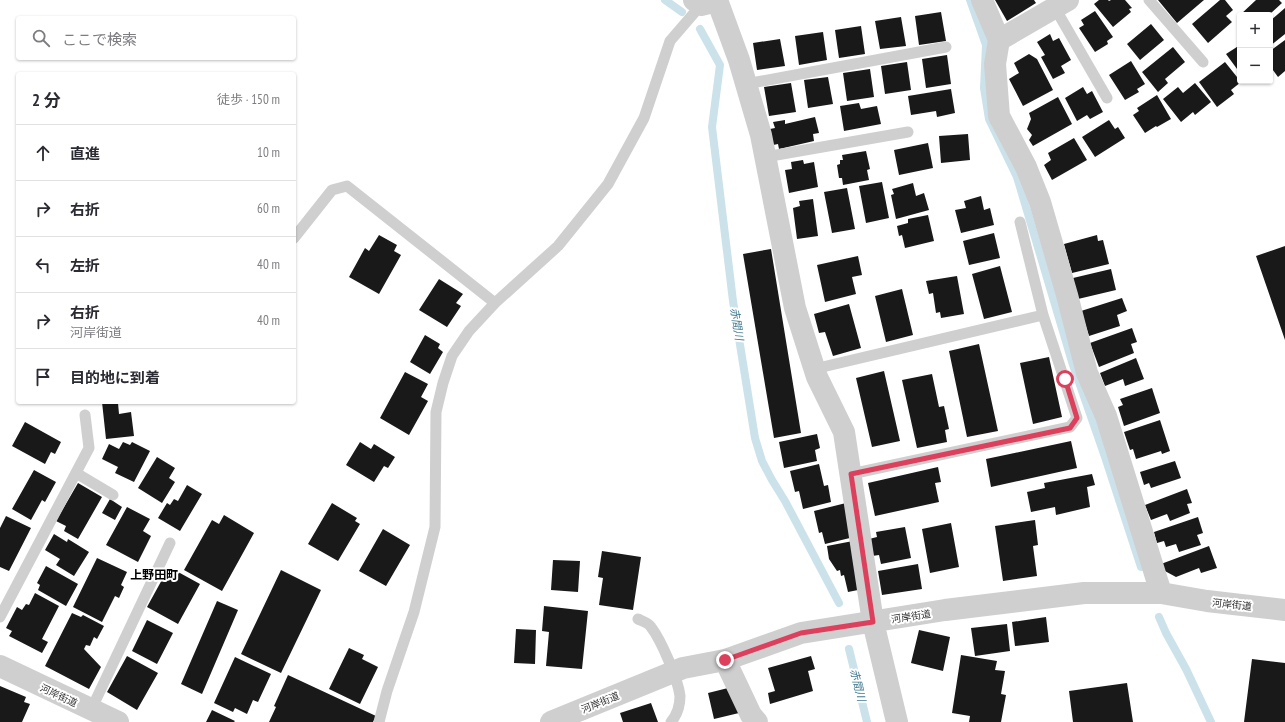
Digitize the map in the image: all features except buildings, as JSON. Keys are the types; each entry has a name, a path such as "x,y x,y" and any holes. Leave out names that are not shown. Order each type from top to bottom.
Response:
{"street":[{"path":"982,0 999,40 995,64 999,116 1026,167 1040,202 1067,295 1087,373 1106,416 1161,593"},
{"path":"707,1 739,60 761,135 796,308 817,377 844,432 873,622 897,722"},
{"path":"999,40 1062,4"},
{"name":"河岸街道","path":"551,722 683,668 725,660 801,633 945,610 1084,593 1161,593 1207,601 1285,610"},
{"path":"725,660 751,714 757,722"},
{"name":"河岸街道","path":"0,666 118,722"}],"lane":[{"path":"1148,0 1203,62"},
{"path":"379,722 387,691 414,612 435,527 436,412 443,383 452,356 469,331 495,303 558,246 608,184 644,118 670,41 707,1"},
{"path":"1062,4 1107,98"},
{"path":"746,84 946,47"},
{"path":"765,157 908,132"},
{"path":"296,235 332,190 347,186 495,303"},
{"path":"851,474 1070,428 1077,418 1043,315 1020,222"},
{"path":"814,369 1043,315"},
{"path":"0,617 89,448 85,415"},
{"path":"76,473 113,495"},
{"path":"91,710 170,543"},
{"path":"638,619 650,625 665,652 673,672 680,696 677,714 671,722"}],"waterway":[{"name":"赤間川","path":"665,0 682,12"},
{"path":"970,0 986,45 984,88 989,119 1017,177 1073,365 1141,567"},
{"name":"赤間川","path":"700,29 720,65 712,127 733,301 755,438 762,461 839,603"},
{"path":"1159,617 1211,722"},
{"name":"赤間川","path":"849,649 867,722"}],"district":[{"name":"上野田町","path":"154,575"}],"route":[{"path":"725,660 801,633 873,622 851,474 1070,428 1077,418 1065,379"}]}
